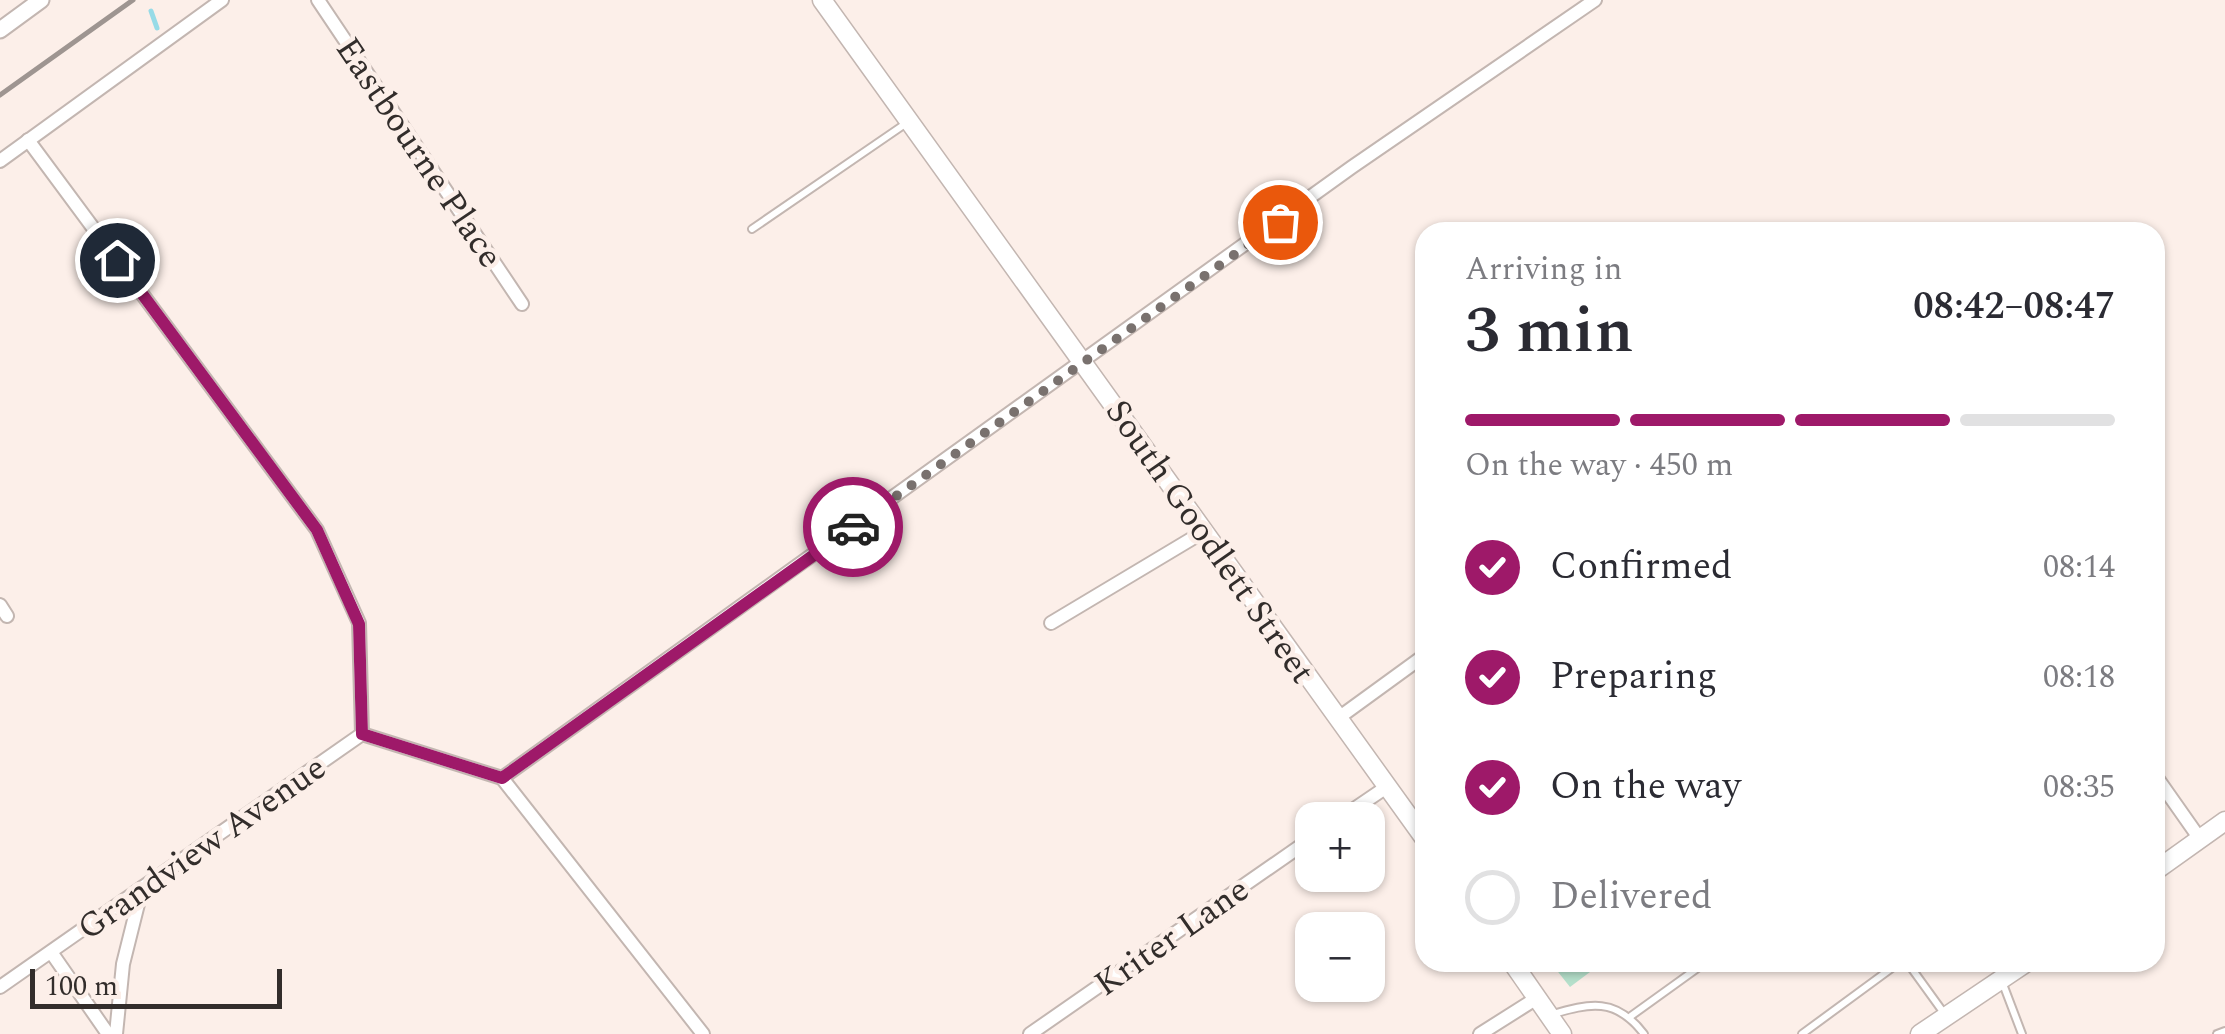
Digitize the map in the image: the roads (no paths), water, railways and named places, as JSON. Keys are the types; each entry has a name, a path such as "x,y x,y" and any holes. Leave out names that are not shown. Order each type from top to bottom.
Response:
{"main road":[{"name":"South Goodlett Street","path":"824,1 1415,825"},
{"path":"2165,864 2225,821"},
{"path":"1519,972 1562,1034"},
{"path":"1920,1034 2013,972"}],"street":[{"path":"0,30 42,0"},
{"path":"0,160 222,0"},
{"name":"Eastbourne Place","path":"318,0 522,304"},
{"path":"703,1034 502,778 1365,158 1595,0"},
{"path":"28,140 317,530 359,624 362,734"},
{"path":"1051,622 1204,532"},
{"path":"1336,719 1415,662"},
{"name":"Grandview Avenue","path":"0,987 362,734 502,778"},
{"path":"1364,802 1388,786"},
{"path":"2165,789 2200,839"},
{"name":"Kriter Lane","path":"1030,1034 1295,850"},
{"path":"116,1034 124,964 142,888"},
{"path":"50,952 108,1034"},
{"path":"1480,1034 1537,998"}],"lane":[{"path":"752,229 909,121"},
{"path":"1631,1016 1692,972"},
{"path":"1802,1034 1889,972"},
{"path":"1911,972 1946,1017"},
{"path":"2002,980 2022,1034"},
{"path":"1549,1015 1590,1004 1631,1016 1644,1034"},
{"path":"2218,1034 2225,1031"}],"waterway":[{"path":"151,11 157,28"}],"railway":[{"path":"0,95 133,0"}]}
